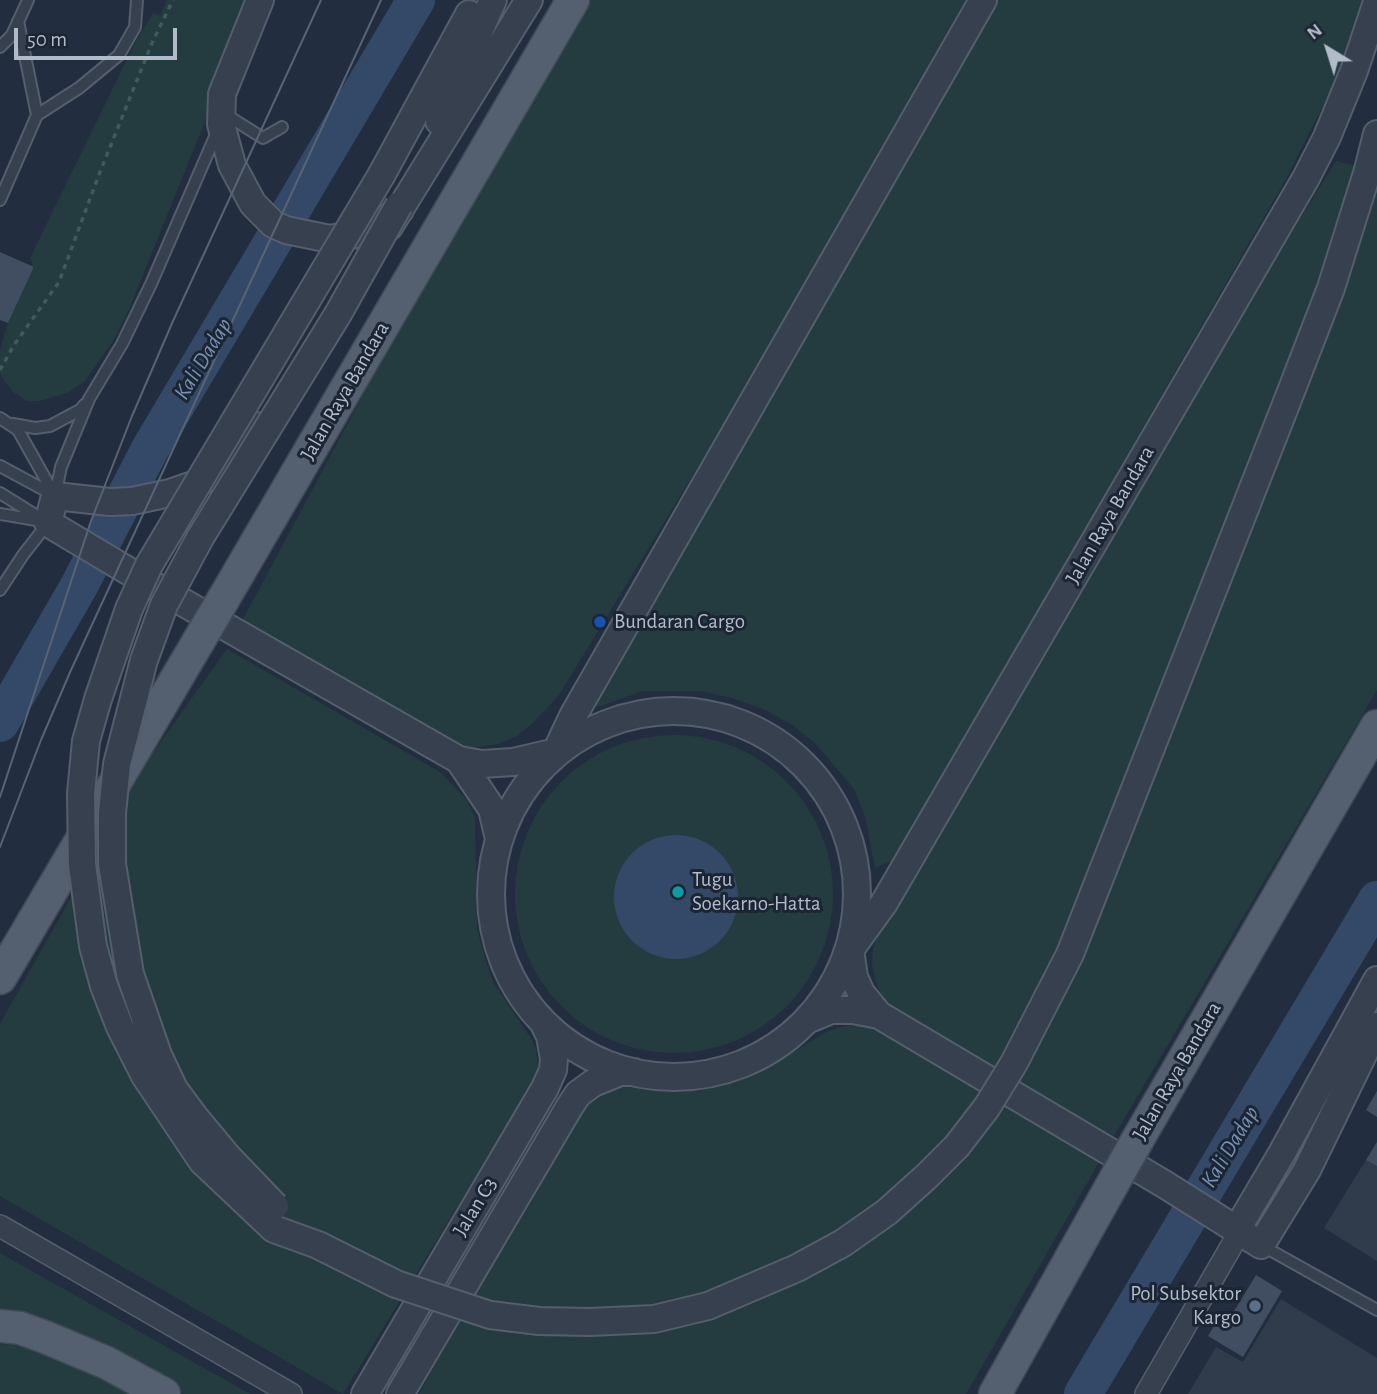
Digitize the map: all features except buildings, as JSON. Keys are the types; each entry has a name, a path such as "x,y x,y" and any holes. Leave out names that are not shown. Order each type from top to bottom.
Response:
{"main road":[{"name":"Jalan Raya Bandara","path":"0,978 573,0"},
{"name":"Jalan Raya Bandara","path":"995,1394 1138,1139 1377,726"},
{"path":"0,1326 20,1328 45,1337 107,1363 164,1394"}],"street":[{"path":"260,0 222,94 221,118 232,165 246,191 264,217 273,224 299,235 330,239 362,233 401,209"},
{"path":"476,0 382,174 149,565 129,609 86,741 81,816 86,904 93,946 104,986 120,1027 145,1076 202,1161 274,1228 318,1245 396,1284 490,1315 539,1321 654,1319 708,1306 753,1289 843,1243 887,1212 949,1154 987,1107 1014,1063 1069,954 1331,288 1377,134"},
{"path":"318,1245 263,1195 228,1157 174,1089 158,1055 130,974 114,875 112,813 117,764 144,660 164,605 200,537 338,314 392,217 430,142 493,0"},
{"path":"529,0 401,209 248,440 234,457 217,472 196,484 170,493 132,501 55,496 48,523 460,760 482,764 513,762 556,752 600,726 656,712 690,712 728,718 757,730 799,759 825,789 842,825 852,862 856,905 850,950 832,988 809,1020 796,1032 760,1056 726,1070 687,1075 643,1072 584,1053 559,1035 539,1015 521,991 505,962 495,925 492,883 499,839 517,799 556,752 573,716 983,0"},
{"name":"Jalan Raya Bandara","path":"879,1015 861,993 853,977 850,950 884,903 1306,178 1350,82 1377,2"},
{"path":"460,760 492,809 499,839"},
{"path":"1146,1394 1245,1236 1282,1153 1375,987"},
{"name":"Jalan Raya Bandara","path":"809,1020 831,1010 853,1010 879,1015 1164,1184 1245,1236"},
{"name":"Jalan C3","path":"365,1394 550,1080 553,1047 539,1015"},
{"path":"1245,1236 1307,1170 1377,1026"},
{"name":"Jalan C3","path":"400,1394 574,1100 593,1083 606,1076 620,1072 643,1072"},
{"path":"0,1226 291,1394"},
{"path":"0,1338 107,1363"}],"lane":[{"path":"0,47 12,35 28,0"},
{"path":"0,200 37,115 79,88 119,55 135,27 137,0"},
{"path":"18,21 37,115"},
{"path":"5,421 35,428 51,426 80,410 89,399 122,344 151,284 221,118 264,138 282,127"},
{"path":"55,496 61,467 89,399"},
{"path":"5,421 22,436 55,496"},
{"path":"0,466 55,496"},
{"path":"0,493 48,523"},
{"path":"0,514 48,523"},
{"path":"0,590 48,523"},
{"path":"1245,1236 1377,1310"}],"path":[{"path":"0,370 14,345 59,282 152,43 173,0"}],"shaded area":[{"path":"1377,1142 1377,1261 1324,1228"},
{"path":"1281,1299 1377,1358 1377,1394 1188,1394 1216,1347 1243,1362"}],"green space":[{"path":"167,0 254,0 130,307 113,341 85,381 67,393 39,401 27,401 13,392 0,374 0,350 8,323 34,268 30,258 134,45 153,13 160,15"},
{"path":"591,0 965,0 724,424 559,695 517,736 498,744 467,749 445,748 240,625 401,324"},
{"path":"996,0 1363,0 1332,88 1286,179 894,860 875,868 865,816 854,789 815,743 791,724 763,709 701,691 643,691 598,707 591,696"},
{"path":"1336,161 1377,172 1377,690 1111,1141 894,1011 882,998 876,982 872,965 873,949 878,934 1084,590 1236,323"},
{"path":"227,649 440,772 467,800 475,818 477,928 484,955 493,982 536,1050 538,1065 533,1082 343,1394 0,1196 0,1024 150,757"},
{"path":"674,735 705,738 735,747 775,771 797,793 821,833 830,863 833,894 830,925 821,955 797,995 775,1017 735,1041 705,1050 674,1053 643,1050 613,1041 573,1017 551,995 527,955 518,925 515,894 518,863 527,833 551,793 573,771 613,747 643,738"},
{"path":"860,1025 894,1036 1101,1159 966,1394 419,1394 458,1322 589,1101 613,1086 674,1090 732,1083 760,1072 828,1031"},
{"path":"0,1253 250,1394 184,1394 102,1346 0,1314"},
{"path":"0,1344 31,1347 132,1394 0,1394"}],"water":[{"path":"676,835 700,839 720,853 734,873 738,897 734,921 720,941 700,955 676,959 652,955 632,941 618,921 614,897 618,873 632,853 652,839"}],"waterway":[{"name":"Kali Dadap","path":"0,723 79,586 150,449 416,0"},
{"name":"Kali Dadap","path":"1083,1394 1377,900"}],"tram line":[{"path":"0,797 91,521 132,416 321,0"},
{"path":"0,847 71,670 381,0"}],"place":[{"name":"Bundaran Cargo","path":"600,622"},
{"name":"Tugu Soekarno-Hatta","path":"678,892"},
{"name":"Pol Subsektor Kargo","path":"1255,1306"}]}
